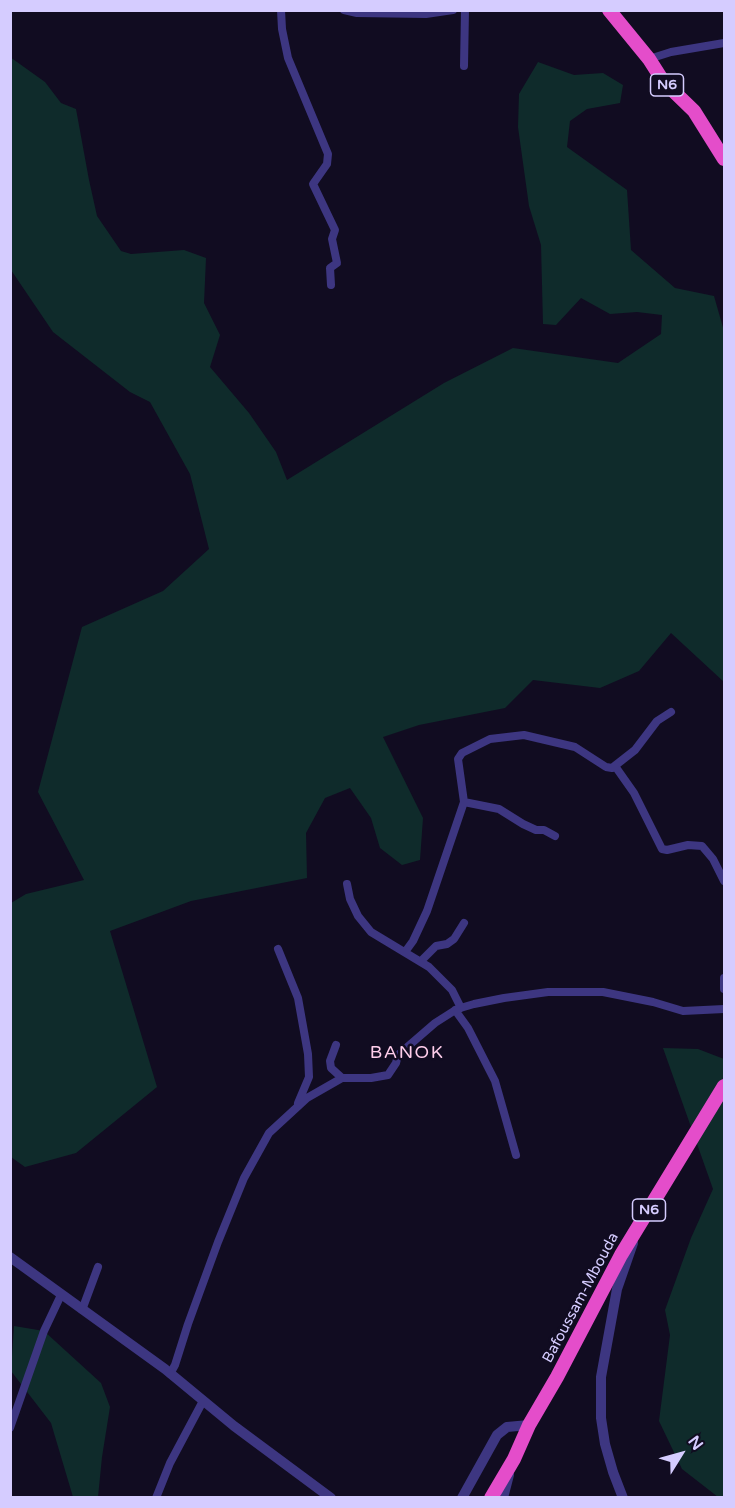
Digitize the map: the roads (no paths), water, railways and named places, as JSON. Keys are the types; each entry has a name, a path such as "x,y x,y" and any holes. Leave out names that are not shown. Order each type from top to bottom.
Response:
{"highway":[{"name":"N6","path":"609,10 649,59 663,81 694,111 724,159"},
{"name":"Bafoussam-Mbouda","path":"491,1497 514,1459 529,1425 621,1255 724,1086"}],"street":[{"path":"280,10 288,58 328,154 327,164 313,184 335,230 332,239 337,263 330,268 331,285"},
{"path":"344,10 357,13 426,14 453,10"},
{"path":"464,66 465,10"},
{"path":"649,59 671,52 724,43"},
{"path":"405,952 413,941 427,911 464,802 459,756 471,747 490,739 512,735 535,737 575,747 606,767 615,766 635,750 657,721 671,712"},
{"path":"615,766 634,793 662,849 694,844 702,846 713,859 724,881"},
{"path":"464,802 499,809 523,824 555,836"},
{"path":"347,884 350,899 358,916 371,932 421,961 452,990 458,1009 495,1081 516,1155"},
{"path":"421,961 436,946 447,944 454,939 464,923"},
{"path":"278,949 298,998 308,1054 309,1077 296,1106"},
{"path":"724,978 724,989"},
{"path":"170,1374 244,1178 269,1133 296,1106 318,1091 342,1078 371,1078 388,1075 398,1055 435,1023 458,1009 504,998 559,992 613,993 683,1011 724,1009"},
{"path":"336,1045 330,1061 331,1068 342,1078"},
{"path":"623,1497 605,1444 601,1418 601,1377 617,1289 640,1226"},
{"path":"10,1257 170,1374 331,1497"},
{"path":"82,1310 98,1267"},
{"path":"10,1428 44,1331 61,1295"},
{"path":"156,1497 170,1463 203,1401"},
{"path":"462,1497 497,1435 507,1427 529,1425"},
{"path":"504,1497 514,1459"}],"district":[{"name":"BANOK","path":"407,1053"}]}
